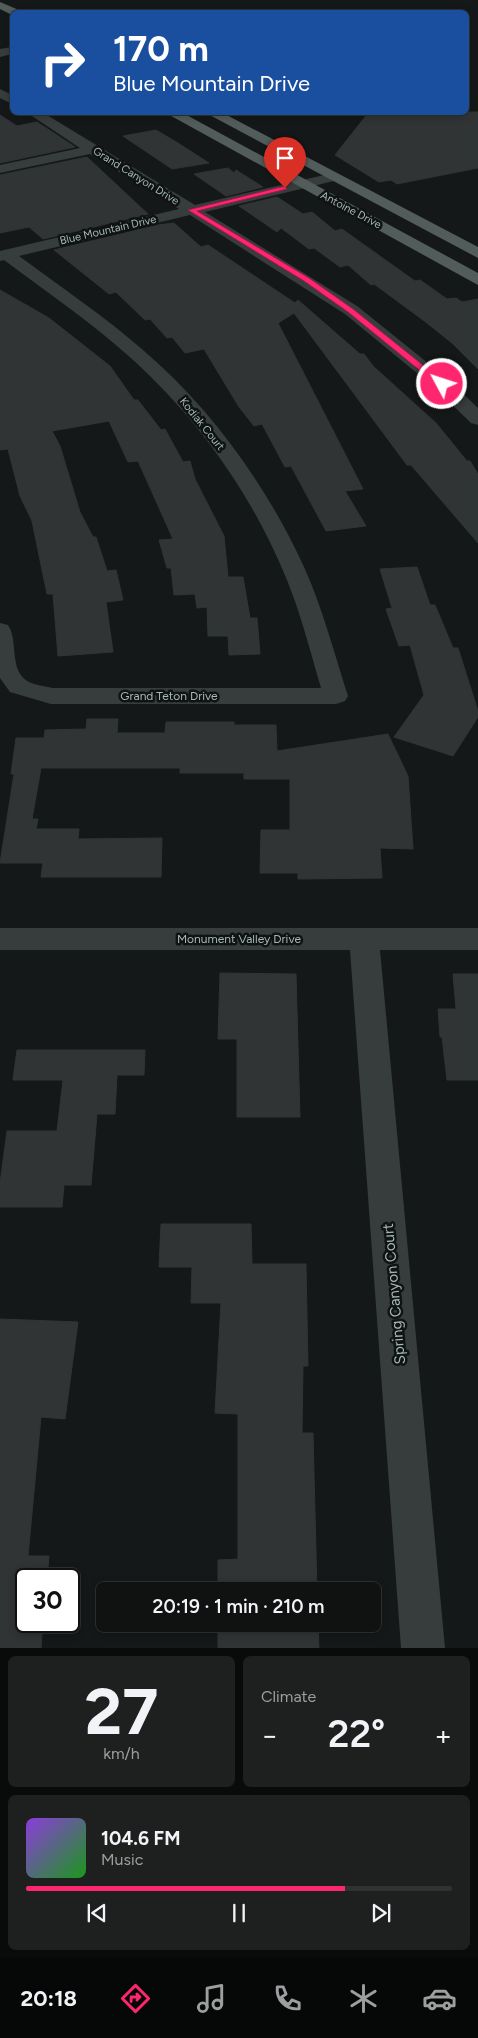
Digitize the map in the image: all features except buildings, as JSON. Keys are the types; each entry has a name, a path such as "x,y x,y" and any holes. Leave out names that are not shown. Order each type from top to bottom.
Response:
{"main road":[{"name":"Antoine Drive","path":"176,115 478,280"},
{"name":"Antoine Drive","path":"216,115 478,253"}],"street":[{"name":"Grand Canyon Drive","path":"37,115 306,280 351,310 442,384 478,419"},
{"path":"0,169 93,149"},
{"name":"Blue Mountain Drive","path":"3,255 333,177"},
{"name":"Kodiak Court","path":"3,255 101,325 150,366 177,392 215,438 246,482 274,530 304,594 322,652"},
{"name":"Grand Teton Drive","path":"0,630 4,666 19,687 50,696 336,696 322,652"},
{"name":"Monument Valley Drive","path":"0,939 478,939"},
{"name":"Spring Canyon Court","path":"364,939 423,1648"}],"route":[{"path":"285,188 192,210 351,310 442,384"}]}
